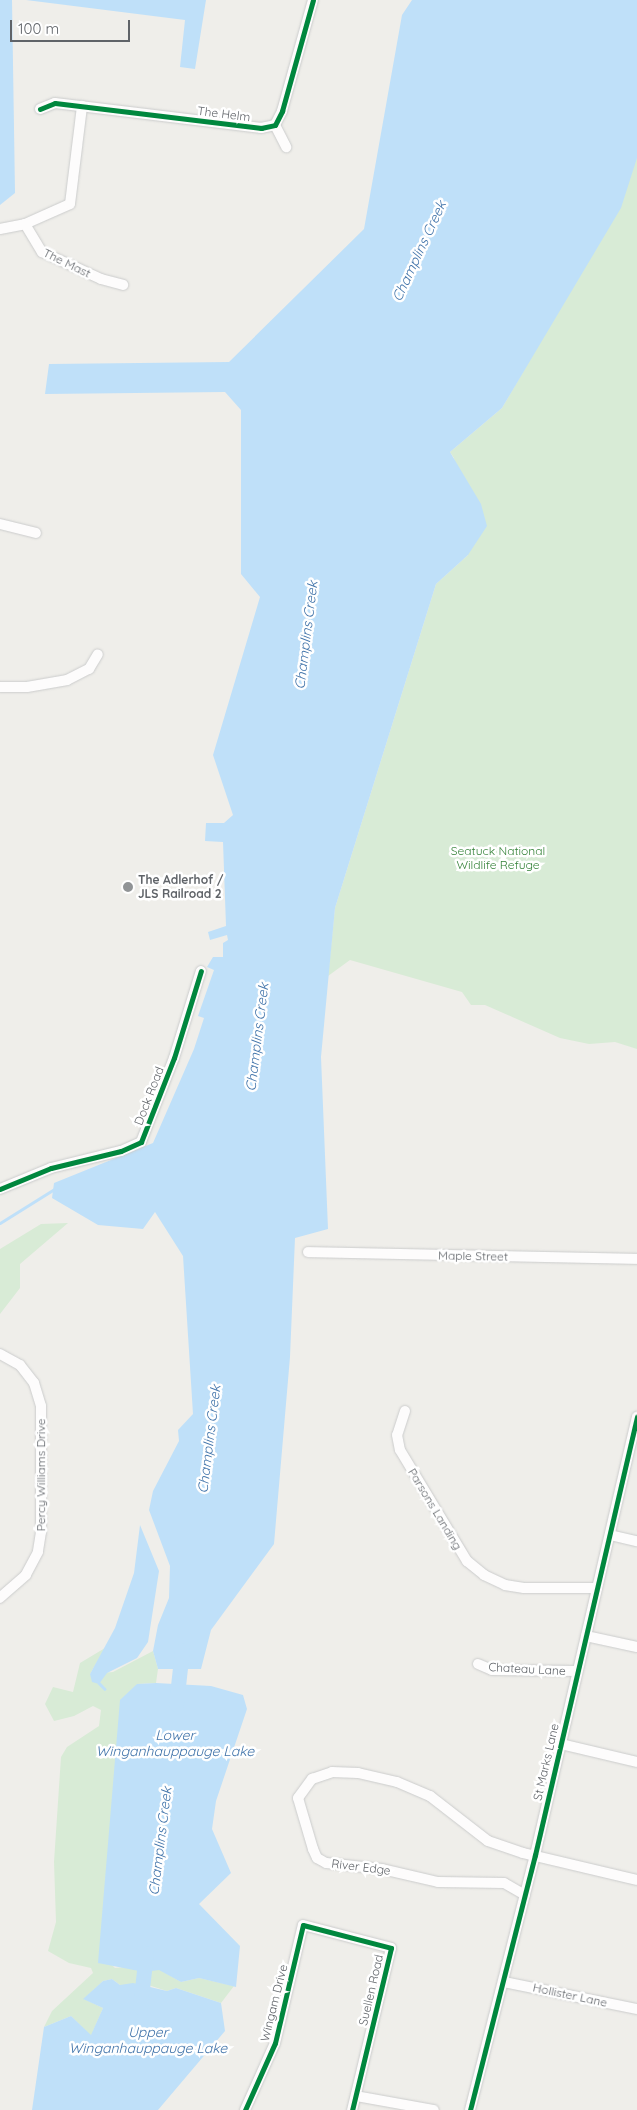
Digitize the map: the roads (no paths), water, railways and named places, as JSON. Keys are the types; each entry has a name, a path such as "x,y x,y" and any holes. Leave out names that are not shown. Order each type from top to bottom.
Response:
{"street":[{"path":"286,147 275,125 282,111 313,0"},
{"name":"The Helm","path":"40,109 55,103 261,128 275,125"},
{"path":"0,229 25,224 70,204 82,106"},
{"name":"The Mast","path":"25,224 42,252 100,279 122,285"},
{"path":"0,524 36,533"},
{"path":"0,687 27,687 67,680 89,669 98,654"},
{"name":"Dock Road","path":"0,1189 51,1168 121,1152 141,1142 174,1058 202,971"},
{"name":"Maple Street","path":"308,1252 637,1259"},
{"name":"Percy Williams Drive","path":"0,1354 20,1366 34,1383 41,1406 41,1532 38,1552 26,1575 0,1598"},
{"name":"Parsons Landing","path":"405,1412 397,1430 400,1450 467,1561 484,1575 505,1585 524,1588 597,1588"},
{"name":"St Marks Lane","path":"470,2110 535,1855 577,1671 634,1442 637,1417"},
{"path":"610,1535 637,1541"},
{"path":"586,1636 637,1647"},
{"name":"Chateau Lane","path":"478,1664 492,1670 577,1671"},
{"path":"561,1744 637,1762"},
{"name":"River Edge","path":"525,1895 504,1884 438,1882 382,1869 326,1863 313,1849 298,1798 312,1779 332,1772 358,1773 398,1782 430,1796 488,1841 535,1855"},
{"path":"535,1855 637,1880"},
{"name":"Suellen Road","path":"303,1925 391,1948 356,2096"},
{"name":"Wingam Drive","path":"245,2110 275,2043 303,1925"},
{"name":"Hollister Lane","path":"504,1982 637,2009"},
{"path":"352,2110 356,2096 434,2110"}],"water":[{"path":"0,0 12,0 15,193 0,205"},
{"path":"26,0 206,0 195,69 180,67 185,20"},
{"path":"412,0 637,0 637,158 621,208 502,408 450,452 481,504 487,526 468,555 436,584 335,908 321,1057 328,1229 295,1238 290,1357 274,1544 211,1630 201,1669 158,1669 153,1651 158,1625 169,1598 170,1566 149,1510 153,1491 179,1441 178,1430 193,1414 183,1256 155,1212 143,1229 98,1225 52,1198 54,1183 153,1143 194,1049 204,1018 198,1016 214,970 207,967 213,957 223,957 223,943 228,940 227,935 210,940 208,932 226,926 223,842 205,841 206,823 224,823 233,815 213,755 260,597 241,574 241,410 225,392 45,394 49,364 229,362 364,229 402,15"},
{"path":"140,1525 159,1571 148,1642 137,1658 107,1673 99,1684 92,1682 90,1674 115,1628 134,1573"},
{"name":"Lower Winganhauppauge Lake","path":"156,1683 211,1686 243,1695 247,1709 216,1801 212,1829 231,1873 199,1904 240,1946 236,1987 199,1978 181,1982 159,1970 144,1972 98,1963 120,1700 137,1684"},
{"name":"Upper Winganhauppauge Lake","path":"112,1979 120,1985 133,1983 167,1991 176,1988 221,2003 225,2031 158,2110 32,2110 44,2027 71,2016 91,2035 103,2008 83,1999 103,1981"}],"waterway":[{"path":"0,1223 56,1188"},
{"name":"Champlins Creek","path":"176,1704 182,1650"},
{"path":"99,1683 105,1689"},
{"name":"Champlins Creek","path":"140,2007 146,1953"}],"place":[{"name":"The Adlerhof / JLS Railroad 2","path":"128,887"}],"park label":[{"name":"Seatuck National Wildlife Refuge","path":"498,858"}]}
